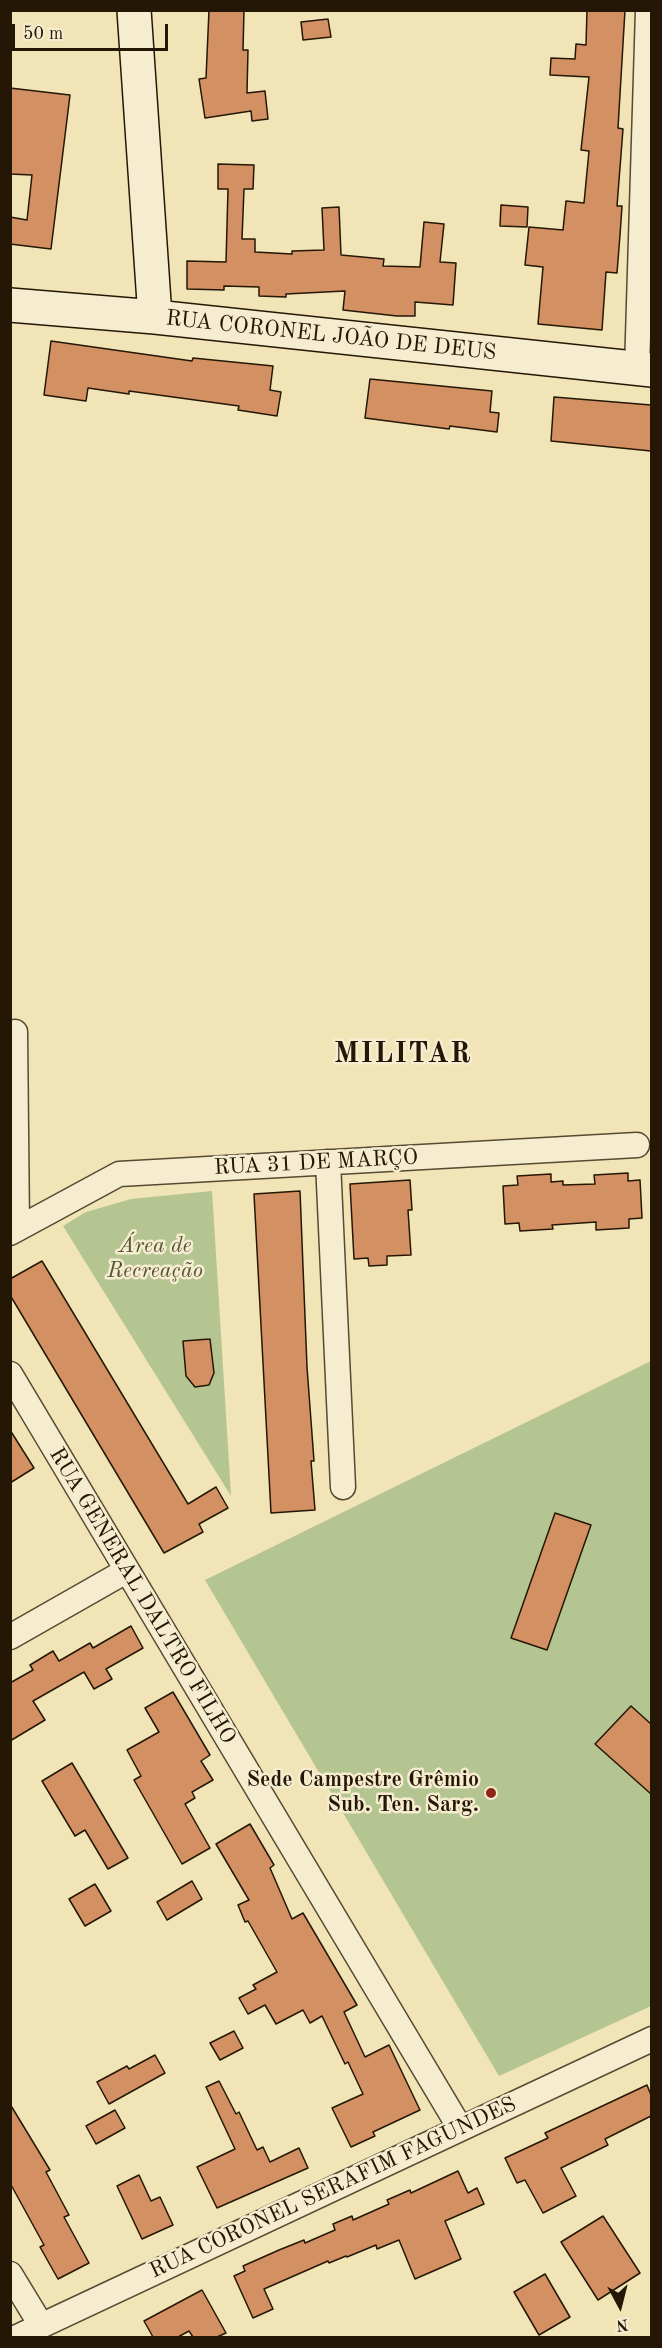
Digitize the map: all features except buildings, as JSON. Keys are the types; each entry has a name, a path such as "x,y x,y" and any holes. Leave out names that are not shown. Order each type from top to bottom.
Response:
{"street":[{"path":"134,10 155,317"},
{"path":"644,370 648,10"},
{"name":"RUA CORONEL JOÃO DE DEUS","path":"10,305 155,317 644,370"},
{"path":"14,1230 15,1032"},
{"name":"RUA 31 DE MARÇO","path":"14,1230 119,1174 637,1145"},
{"path":"328,1162 343,1486"},
{"name":"RUA GENERAL DALTRO FILHO","path":"10,1374 460,2128"},
{"path":"10,1637 126,1571"},
{"name":"RUA CORONEL SERAFIM FAGUNDES","path":"15,2337 651,2039"},
{"path":"10,2274 41,2325"}],"green space":[{"name":"Área de Recreação","path":"212,1191 231,1496 63,1226 86,1212 131,1199"},
{"name":"Sede Campestre Grêmio Sub. Ten. Sarg.","path":"651,1361 651,2006 499,2076 205,1580"}],"place":[{"name":"Sede Campestre Grêmio Sub. Ten. Sarg.","path":"491,1793"}],"district":[{"name":"MILITAR","path":"403,1055"}]}
